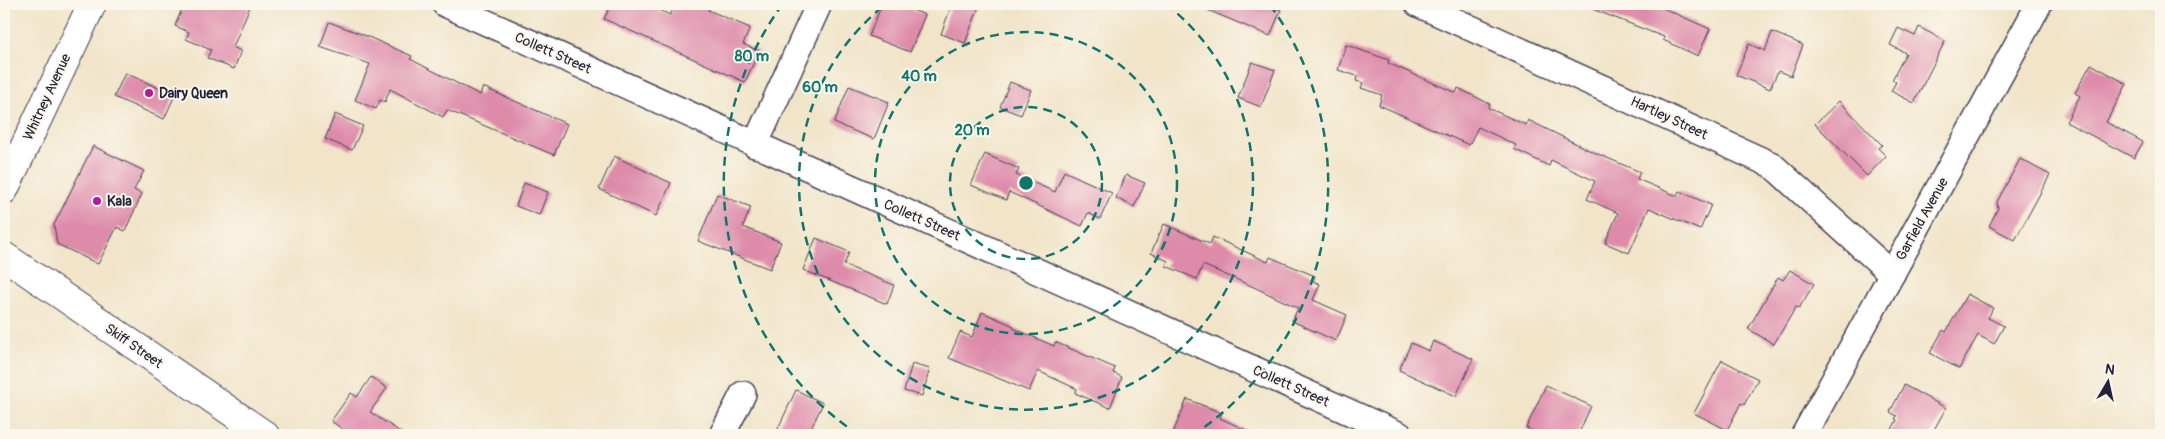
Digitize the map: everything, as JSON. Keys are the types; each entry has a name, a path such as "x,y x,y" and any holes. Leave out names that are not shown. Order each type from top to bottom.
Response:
{"main road":[{"name":"Whitney Avenue","path":"4,190 92,4"},
{"name":"Skiff Street","path":"4,256 265,435"}],"street":[{"name":"Collett Street","path":"445,4 1400,435"},
{"path":"755,145 819,4"},
{"name":"Hartley Street","path":"1418,4 1772,165 1892,274"},
{"name":"Garfield Avenue","path":"1804,435 2040,4"},
{"path":"722,435 743,394"}],"building":[{"path":"184,4 251,4 233,47 241,51 234,69 207,58 211,50 186,39 189,32 175,26"},
{"path":"611,4 646,4 670,15 676,4 711,4 708,10 750,28 743,44 759,51 745,82 604,19"},
{"path":"882,4 898,4 925,15 910,52 869,36"},
{"path":"952,4 980,4 965,43 941,34"},
{"path":"1193,4 1264,4 1281,10 1270,36"},
{"path":"1582,4 1654,4 1710,29 1698,56 1663,40 1664,37"},
{"path":"329,22 412,56 410,59 480,95 483,87 567,124 554,155 447,110 443,117 390,89 385,102 380,100 376,109 355,100 370,64 320,47"},
{"path":"1919,27 1945,41 1914,103 1891,91 1896,82 1892,80 1906,53 1890,45 1898,28 1915,36"},
{"path":"1772,32 1803,45 1791,76 1778,71 1770,89 1736,75 1749,44 1765,51"},
{"path":"1346,45 1389,60 1388,63 1456,93 1458,88 1490,104 1488,108 1526,125 1528,120 1591,151 1640,172 1637,179 1677,196 1679,191 1711,205 1700,230 1649,208 1629,253 1605,243 1618,213 1587,199 1595,181 1551,160 1549,166 1514,149 1516,145 1478,127 1469,145 1379,105 1382,95 1361,88 1363,83 1356,81 1357,76 1338,70"},
{"path":"1252,62 1275,70 1261,107 1238,98"},
{"path":"2091,64 2127,84 2106,122 2143,142 2134,158 2066,122 2080,96 2075,93"},
{"path":"125,73 175,95 164,119 114,97"},
{"path":"1010,82 1031,90 1021,115 1000,107"},
{"path":"849,86 889,102 874,139 834,123"},
{"path":"1839,101 1882,145 1878,148 1886,156 1867,176 1815,124"},
{"path":"335,114 363,126 352,150 325,139"},
{"path":"93,146 144,171 134,190 142,194 125,231 117,227 98,264 57,244 54,225"},
{"path":"985,154 1019,169 1016,175 1055,192 1064,171 1112,193 1100,219 1088,213 1082,226 1009,192 1006,200 971,185"},
{"path":"614,156 671,183 656,216 599,189"},
{"path":"2020,159 2050,175 2015,240 1989,226 1998,208 1997,202"},
{"path":"1126,175 1145,183 1134,207 1116,198"},
{"path":"524,183 548,192 539,215 516,206"},
{"path":"717,194 751,207 743,227 781,242 770,269 698,241"},
{"path":"1164,224 1210,244 1213,237 1268,262 1270,257 1315,276 1313,281 1320,284 1313,300 1347,315 1336,341 1292,321 1298,308 1256,288 1203,265 1197,279 1166,266 1168,261 1151,253"},
{"path":"816,238 849,252 844,265 894,285 887,304 803,270"},
{"path":"1790,270 1814,284 1799,308 1796,307 1774,344 1748,329 1778,277 1783,280"},
{"path":"1967,294 1993,308 1988,318 2004,326 1994,344 1978,335 1959,369 1930,353 1943,330 1946,332"},
{"path":"982,312 1054,346 1055,342 1115,368 1113,373 1122,377 1110,408 1075,393 1077,389 1038,371 1029,391 949,358 960,332 972,337"},
{"path":"1433,341 1473,359 1456,396 1399,370 1411,343 1429,351"},
{"path":"1722,360 1758,379 1744,405 1741,403 1727,430 1694,413"},
{"path":"912,364 930,369 922,396 904,391"},
{"path":"371,377 387,388 370,412 405,435 351,435 331,421 351,393 357,397"},
{"path":"1546,385 1591,406 1578,435 1544,435 1526,428"},
{"path":"1904,385 1946,408 1931,435 1889,435 1897,420 1895,419 1897,416 1890,412"},
{"path":"796,390 823,403 808,435 775,435"},
{"path":"1187,399 1222,413 1220,418 1257,435 1172,435"}],"place":[{"name":"Dairy Queen","path":"149,93"},
{"name":"Kala","path":"97,201"}]}
